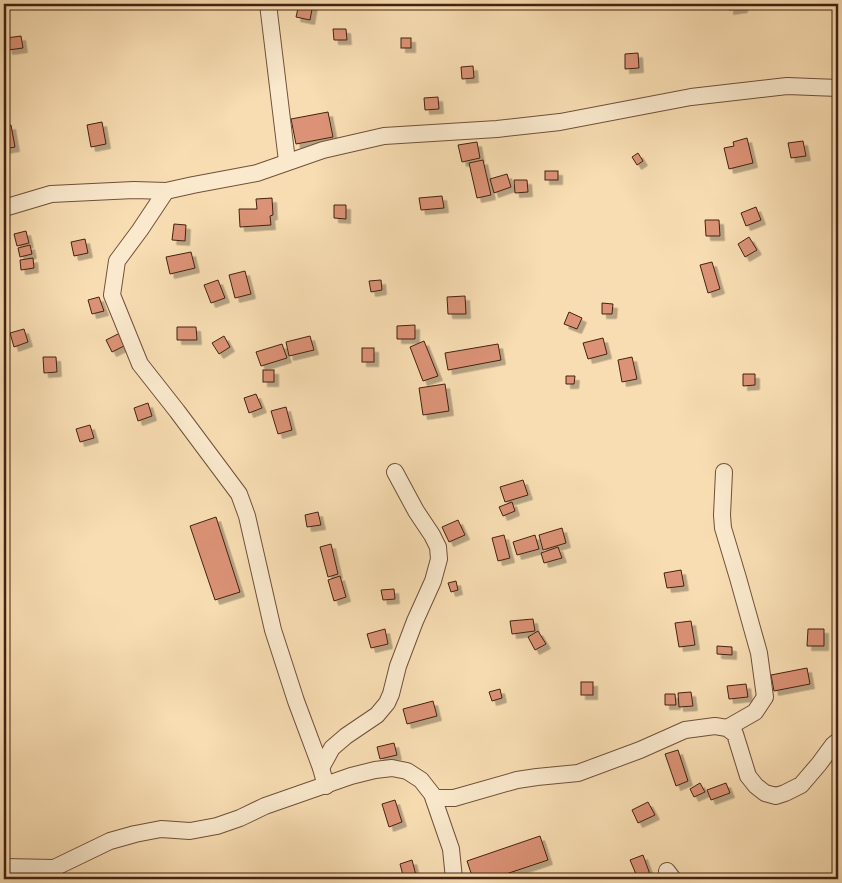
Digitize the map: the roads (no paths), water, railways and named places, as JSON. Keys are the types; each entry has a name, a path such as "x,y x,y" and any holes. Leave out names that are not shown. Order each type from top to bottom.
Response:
{"street":[{"path":"268,4 287,162"},
{"path":"4,208 51,194 134,190 166,191 257,173 323,150 384,136 498,129 560,122 691,97 787,86 838,88"},
{"path":"166,191 117,261 112,296 140,364 239,494 247,516 273,630 326,786"},
{"path":"321,768 332,748 377,715 387,703 392,694 398,666 433,581 439,559 438,547 432,535 416,511 395,472"},
{"path":"724,472 723,528 758,653 765,697 755,712 727,728"},
{"path":"434,798 454,798 517,780 578,773 640,750 685,730 715,726 727,728 735,734 748,776 760,790 776,796 801,785 838,741"},
{"path":"4,867 57,874 110,841 161,829 190,831 217,826 265,806 352,776 392,768 407,771 421,780 432,794 451,849 454,879"}]}
